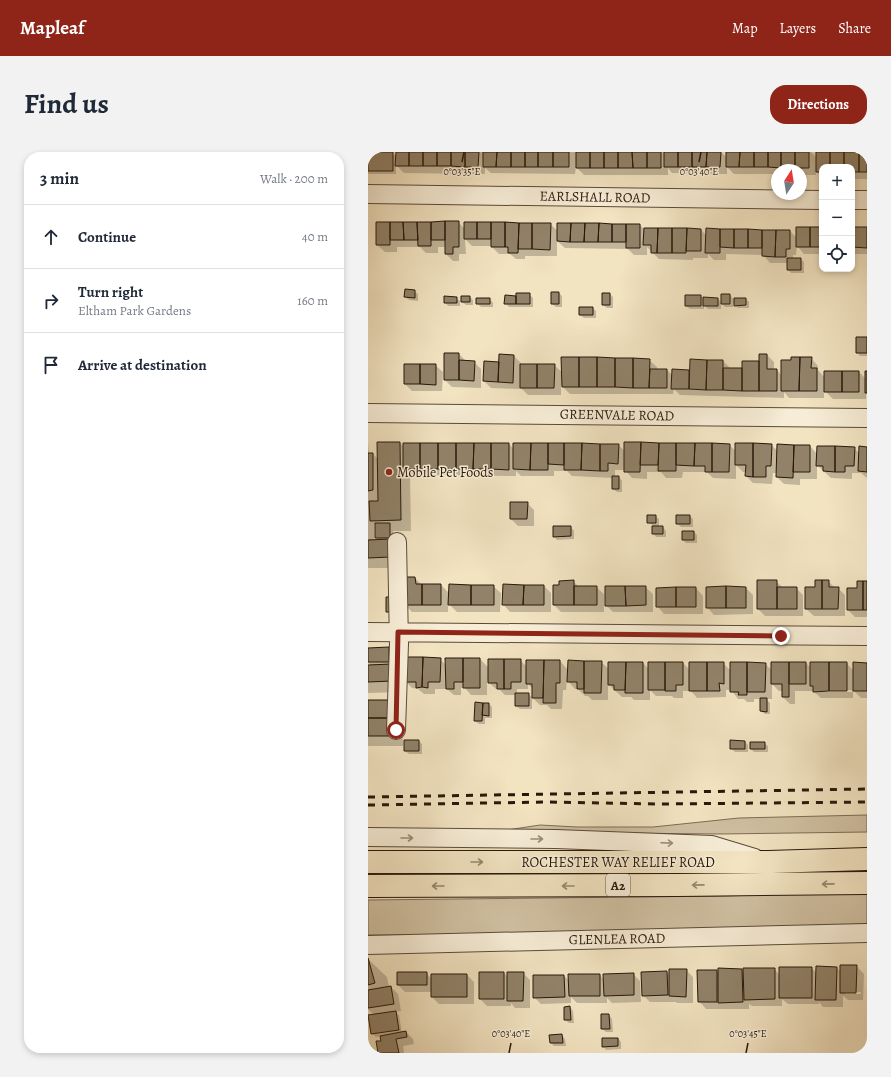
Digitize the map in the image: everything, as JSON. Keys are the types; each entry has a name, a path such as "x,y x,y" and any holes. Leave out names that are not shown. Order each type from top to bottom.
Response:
{"highway":[{"name":"ROCHESTER WAY RELIEF ROAD","path":"368,862 768,862 867,859"},
{"name":"ROCHESTER WAY RELIEF ROAD","path":"368,886 670,885 867,882"}],"street":[{"name":"EARLSHALL ROAD","path":"368,194 819,200"},
{"path":"855,200 867,200"},
{"name":"GREENVALE ROAD","path":"368,413 867,418"},
{"path":"396,730 398,632 397,542"},
{"path":"368,632 867,636"},
{"path":"368,838 556,839 712,845 768,862"},
{"name":"GLENLEA ROAD","path":"368,945 867,933"}],"shaded area":[{"path":"867,815 867,832 721,834 507,832 507,830 540,825 577,827 653,827 739,818"},
{"path":"867,891 867,924 488,934 368,935 368,900 726,896"}],"building":[{"path":"368,152 393,152 393,171 368,171"},
{"path":"396,152 409,152 409,166 395,166"},
{"path":"409,152 423,152 423,166 409,166"},
{"path":"423,152 437,152 437,166 423,166"},
{"path":"437,152 451,152 451,166 437,166"},
{"path":"451,152 465,152 465,167 451,166"},
{"path":"465,152 479,152 478,167 465,167"},
{"path":"483,152 497,152 496,167 483,167"},
{"path":"497,152 511,152 511,167 496,167"},
{"path":"511,152 525,152 525,167 511,167"},
{"path":"525,152 538,152 538,167 525,167"},
{"path":"538,152 553,152 553,167 538,167"},
{"path":"553,152 569,152 569,167 553,167"},
{"path":"576,152 590,152 590,168 576,168"},
{"path":"590,152 604,152 604,168 590,168"},
{"path":"604,152 618,152 618,168 604,168"},
{"path":"618,152 632,152 633,168 618,168"},
{"path":"632,152 647,152 647,168 633,168"},
{"path":"647,152 661,152 661,168 647,168"},
{"path":"664,152 678,152 678,167 664,167"},
{"path":"678,152 692,152 692,167 678,167"},
{"path":"692,152 707,152 706,167 692,167"},
{"path":"707,152 721,152 720,167 706,167"},
{"path":"726,152 740,152 739,167 726,167"},
{"path":"740,152 754,152 754,167 739,167"},
{"path":"754,152 768,152 768,167 754,167"},
{"path":"768,152 781,152 781,164 771,164 771,167 768,167"},
{"path":"781,152 795,152 795,164 781,164"},
{"path":"795,152 809,152 809,168 807,168 807,164 795,164"},
{"path":"816,152 830,152 830,164 819,164 819,172 816,172"},
{"path":"830,152 844,152 844,164 830,164"},
{"path":"844,152 859,152 859,172 855,172 855,164 844,164"},
{"path":"859,152 867,152 867,172 859,172"},
{"path":"445,221 445,240 431,240 431,222"},
{"path":"445,221 459,221 459,247 453,247 453,254 445,254"},
{"path":"376,222 390,222 390,245 376,245"},
{"path":"390,222 403,222 404,240 390,240"},
{"path":"403,222 417,222 418,240 404,240"},
{"path":"417,222 431,222 431,246 418,246"},
{"path":"464,222 477,222 477,239 464,239"},
{"path":"477,222 491,222 491,239 477,239"},
{"path":"491,222 505,222 505,247 491,247"},
{"path":"505,222 519,223 518,253 508,253 508,247 505,247"},
{"path":"519,223 532,223 532,249 518,249"},
{"path":"532,223 551,223 550,250 532,249"},
{"path":"557,223 571,223 570,242 557,241"},
{"path":"571,223 585,223 584,242 570,242"},
{"path":"585,223 599,223 598,242 584,242"},
{"path":"599,223 612,224 612,242 598,242"},
{"path":"612,224 626,224 626,242 612,242"},
{"path":"626,224 640,224 640,248 626,248"},
{"path":"796,227 810,227 810,247 796,247"},
{"path":"810,227 819,227 819,247 810,247"},
{"path":"855,227 867,227 867,248 855,247"},
{"path":"644,228 658,228 657,253 651,253 651,245 643,245"},
{"path":"658,228 672,228 672,253 657,253"},
{"path":"672,228 687,228 686,253 672,253"},
{"path":"687,228 701,229 701,251 686,251"},
{"path":"706,228 720,229 720,253 705,253"},
{"path":"720,229 734,229 734,248 720,247"},
{"path":"734,229 748,229 748,248 734,248"},
{"path":"748,229 762,230 762,248 748,248"},
{"path":"762,230 776,230 775,257 762,256"},
{"path":"776,230 790,230 790,249 786,249 786,257 775,257"},
{"path":"787,258 801,258 801,270 787,270"},
{"path":"405,289 415,290 415,298 404,297"},
{"path":"551,292 559,292 559,304 551,304"},
{"path":"516,293 530,293 530,304 516,304"},
{"path":"602,293 610,293 610,305 602,305"},
{"path":"721,294 730,294 730,304 721,304"},
{"path":"505,295 516,296 516,304 504,304"},
{"path":"685,295 701,295 701,306 685,306"},
{"path":"444,296 457,297 457,303 444,303"},
{"path":"461,296 470,296 470,302 461,302"},
{"path":"703,297 718,298 718,306 703,306"},
{"path":"476,298 490,298 490,304 476,304"},
{"path":"734,298 746,298 746,305 734,306"},
{"path":"579,307 593,307 593,315 579,315"},
{"path":"856,337 867,337 867,353 856,353"},
{"path":"444,353 459,353 459,380 444,380"},
{"path":"499,354 514,355 513,383 498,382"},
{"path":"759,354 767,354 767,369 777,369 777,391 759,391"},
{"path":"561,357 579,357 579,387 562,387"},
{"path":"579,357 597,357 597,387 579,387"},
{"path":"597,357 615,358 615,387 597,387"},
{"path":"791,357 800,357 799,391 781,391 781,360 791,360"},
{"path":"800,357 812,357 811,368 817,368 817,391 799,391"},
{"path":"615,358 633,358 633,388 615,387"},
{"path":"633,358 650,359 649,388 633,388"},
{"path":"690,359 707,360 706,390 689,389"},
{"path":"459,360 475,361 474,381 459,380"},
{"path":"707,360 723,360 723,390 706,390"},
{"path":"484,361 499,362 498,382 483,381"},
{"path":"742,361 759,361 759,391 742,391"},
{"path":"404,364 420,364 420,384 404,384"},
{"path":"420,364 436,364 436,385 420,384"},
{"path":"520,364 537,364 537,388 520,388"},
{"path":"537,364 555,364 554,388 537,388"},
{"path":"723,368 742,368 742,391 723,390"},
{"path":"650,369 667,369 667,388 649,388"},
{"path":"672,369 689,370 689,389 671,389"},
{"path":"824,371 842,371 842,392 824,392"},
{"path":"842,371 859,371 859,392 842,392"},
{"path":"865,371 867,371 867,393 865,393"},
{"name":"Mobile Pet Foods","path":"377,442 400,442 401,520 370,521 369,501 378,501"},
{"path":"624,442 641,442 640,472 624,472"},
{"path":"641,442 659,443 658,465 640,465"},
{"path":"403,443 420,443 420,469 403,469"},
{"path":"420,443 438,443 438,469 420,469"},
{"path":"438,443 456,443 456,469 438,469"},
{"path":"456,443 474,443 473,469 456,469"},
{"path":"474,443 491,443 491,469 473,469"},
{"path":"491,443 509,443 509,470 491,469"},
{"path":"513,443 531,443 530,470 513,469"},
{"path":"531,443 548,443 548,470 530,470"},
{"path":"548,443 564,443 564,465 548,464"},
{"path":"564,443 582,443 581,470 564,470"},
{"path":"582,443 600,444 600,471 581,470"},
{"path":"659,443 676,443 676,471 658,471"},
{"path":"676,443 695,443 694,466 676,465"},
{"path":"695,443 712,443 712,472 705,472 705,466 694,466"},
{"path":"712,443 730,444 729,472 712,472"},
{"path":"735,443 753,443 753,477 745,476 746,465 735,465"},
{"path":"753,443 772,444 771,466 766,466 766,477 753,477"},
{"path":"600,444 619,444 618,464 608,463 608,471 600,471"},
{"path":"777,444 794,445 793,478 776,477"},
{"path":"794,445 810,445 810,472 793,472"},
{"path":"817,446 835,446 835,472 823,471 823,466 816,466"},
{"path":"835,446 855,447 854,466 845,466 845,472 835,472"},
{"path":"859,446 867,447 867,472 858,471"},
{"path":"368,453 373,453 373,490 368,491"},
{"path":"612,476 619,476 619,489 612,489"},
{"path":"510,502 528,502 527,519 510,519"},
{"path":"647,515 656,515 656,523 647,523"},
{"path":"676,515 690,515 690,524 676,524"},
{"path":"375,523 390,523 390,538 375,538"},
{"path":"553,526 571,526 571,536 553,537"},
{"path":"652,526 663,526 663,534 652,534"},
{"path":"682,531 694,531 694,540 682,540"},
{"path":"390,539 390,557 368,558 368,540"},
{"path":"404,577 415,577 416,584 422,584 422,605 404,605"},
{"path":"574,580 574,605 553,605 553,585 559,585 559,581"},
{"path":"757,580 777,580 777,609 757,609"},
{"path":"815,580 822,580 822,609 805,609 805,587 815,587"},
{"path":"822,580 829,580 829,587 839,587 838,609 822,609"},
{"path":"857,581 863,581 863,610 847,610 847,588 857,588"},
{"path":"863,581 867,581 867,610 863,610"},
{"path":"422,584 441,584 441,605 422,605"},
{"path":"449,584 471,585 471,605 448,605"},
{"path":"503,584 524,585 523,605 502,605"},
{"path":"471,585 494,585 494,605 471,605"},
{"path":"524,585 544,585 544,605 523,605"},
{"path":"574,586 597,586 597,605 574,605"},
{"path":"605,586 625,586 626,606 605,606"},
{"path":"625,586 646,586 646,605 626,606"},
{"path":"726,586 746,587 746,608 726,608"},
{"path":"726,586 726,608 706,608 706,587"},
{"path":"676,587 676,607 656,607 656,588"},
{"path":"676,587 696,587 696,607 676,607"},
{"path":"777,587 797,587 797,609 777,609"},
{"path":"386,597 396,597 396,612 386,612"},
{"path":"389,647 389,662 368,662 368,648"},
{"path":"404,657 423,657 422,687 416,688 416,682 404,682"},
{"path":"423,657 441,658 440,682 428,682 428,688 422,687"},
{"path":"445,658 463,658 463,682 454,682 454,689 446,689"},
{"path":"463,658 480,658 480,688 463,688"},
{"path":"488,659 504,659 504,689 497,689 497,683 488,683"},
{"path":"504,659 521,659 521,682 511,682 511,689 504,689"},
{"path":"526,660 544,660 543,698 532,698 532,684 526,684"},
{"path":"544,660 560,660 560,683 556,683 556,703 543,703"},
{"path":"568,660 584,661 584,689 577,689 577,682 567,682"},
{"path":"584,661 602,661 601,693 584,693"},
{"path":"608,662 626,662 625,690 614,690 614,685 608,685"},
{"path":"626,662 643,662 643,693 625,693"},
{"path":"648,662 665,662 665,690 648,690"},
{"path":"665,662 683,662 683,685 676,685 676,691 665,691"},
{"path":"689,662 707,662 707,691 689,691"},
{"path":"707,662 724,662 724,684 719,683 720,691 707,691"},
{"path":"730,662 747,662 747,695 738,695 739,692 730,692"},
{"path":"747,662 766,663 765,692 747,692"},
{"path":"771,662 789,662 789,697 782,697 782,684 771,684"},
{"path":"789,662 806,662 806,684 789,684"},
{"path":"810,662 829,662 829,691 813,692 813,686 810,686"},
{"path":"829,662 847,662 847,691 829,691"},
{"path":"853,662 867,663 867,691 853,691"},
{"path":"392,664 392,681 368,682 368,665"},
{"path":"515,693 529,693 529,706 515,706"},
{"path":"760,698 767,698 767,712 760,711"},
{"path":"368,700 392,700 393,718 368,718"},
{"path":"475,702 483,703 482,721 474,721"},
{"path":"483,703 489,703 489,716 482,715"},
{"path":"368,718 393,718 393,736 368,736"},
{"path":"404,740 419,740 419,751 404,751"},
{"path":"730,740 745,741 745,749 730,749"},
{"path":"750,742 765,742 765,749 750,749"},
{"path":"368,958 375,983 368,985"},
{"path":"840,965 857,965 856,993 840,993"},
{"path":"816,966 837,967 836,1000 815,1000"},
{"path":"779,967 812,967 812,998 779,998"},
{"path":"718,968 742,969 743,1002 718,1003"},
{"path":"743,968 775,968 775,999 744,1000"},
{"path":"669,969 687,969 686,997 669,996"},
{"path":"697,970 717,970 717,1002 698,1002"},
{"path":"667,971 668,995 642,996 641,972"},
{"path":"397,972 427,972 427,985 397,985"},
{"path":"479,972 504,972 504,999 479,999"},
{"path":"507,972 524,972 523,1001 507,1001"},
{"path":"634,973 634,995 604,996 603,974"},
{"path":"431,974 467,974 467,997 431,997"},
{"path":"568,974 600,974 600,996 569,996"},
{"path":"533,975 564,975 565,997 533,998"},
{"path":"391,986 394,1004 368,1008 368,990"},
{"path":"570,1006 571,1020 564,1020 564,1007"},
{"path":"396,1011 399,1030 371,1034 368,1015"},
{"path":"601,1014 609,1014 610,1029 601,1029"},
{"path":"406,1031 407,1037 396,1039 399,1053 378,1053 376,1041 381,1041 380,1036"},
{"path":"562,1034 563,1043 550,1043 549,1035"},
{"path":"602,1038 618,1038 618,1046 602,1047"}],"railway":[{"path":"368,797 867,789"},
{"path":"368,805 545,802 662,804 867,802"}],"place":[{"name":"Mobile Pet Foods","path":"389,472"}],"route":[{"path":"396,730 398,632 781,636"}]}
